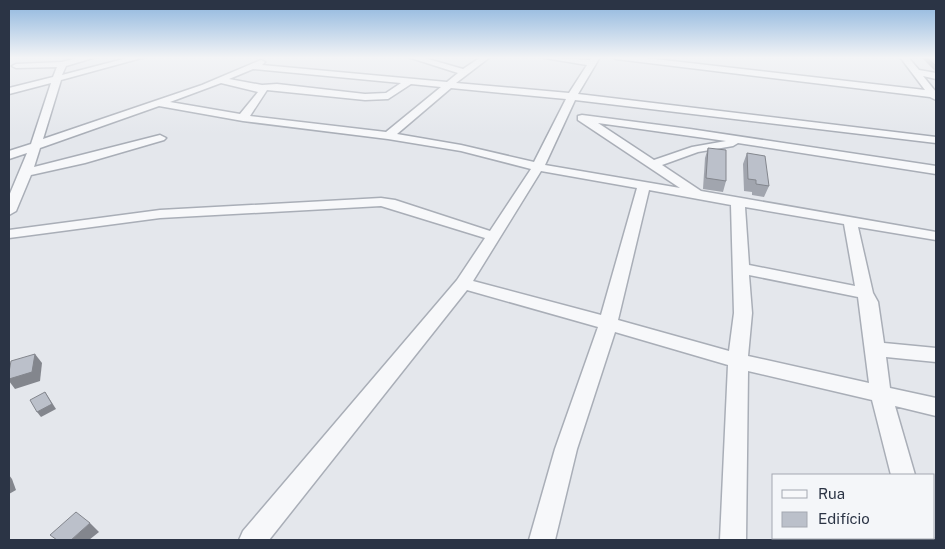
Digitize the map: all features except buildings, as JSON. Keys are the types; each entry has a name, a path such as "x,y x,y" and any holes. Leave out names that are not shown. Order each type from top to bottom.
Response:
{"street":[{"path":"9,92 48,83"},
{"path":"9,211 26,172 54,94 55,83"},
{"path":"9,154 213,83"},
{"path":"234,83 262,88 277,87 373,97 388,96 407,83"},
{"path":"414,83 693,110 936,140"},
{"path":"388,136 452,83"},
{"path":"252,540 463,284 538,167 565,108 581,83"},
{"path":"835,83 934,96"},
{"path":"923,83 934,96"},
{"path":"243,118 263,92 262,88"},
{"path":"156,103 243,118 388,136 461,148 538,167 936,236"},
{"path":"565,108 703,197"},
{"path":"690,132 693,110"},
{"path":"582,118 690,132 936,170"},
{"path":"26,172 89,158 160,138"},
{"path":"653,164 696,149 745,141"},
{"path":"542,540 566,449 608,324 622,263 644,185"},
{"path":"9,234 160,214 381,202 390,203 495,236"},
{"path":"733,540 738,361 743,313 742,269 738,240 738,203"},
{"path":"850,221 865,293 869,302 881,395 903,474"},
{"path":"742,269 865,293"},
{"path":"463,284 738,361 936,407"},
{"path":"876,349 936,355"}]}
